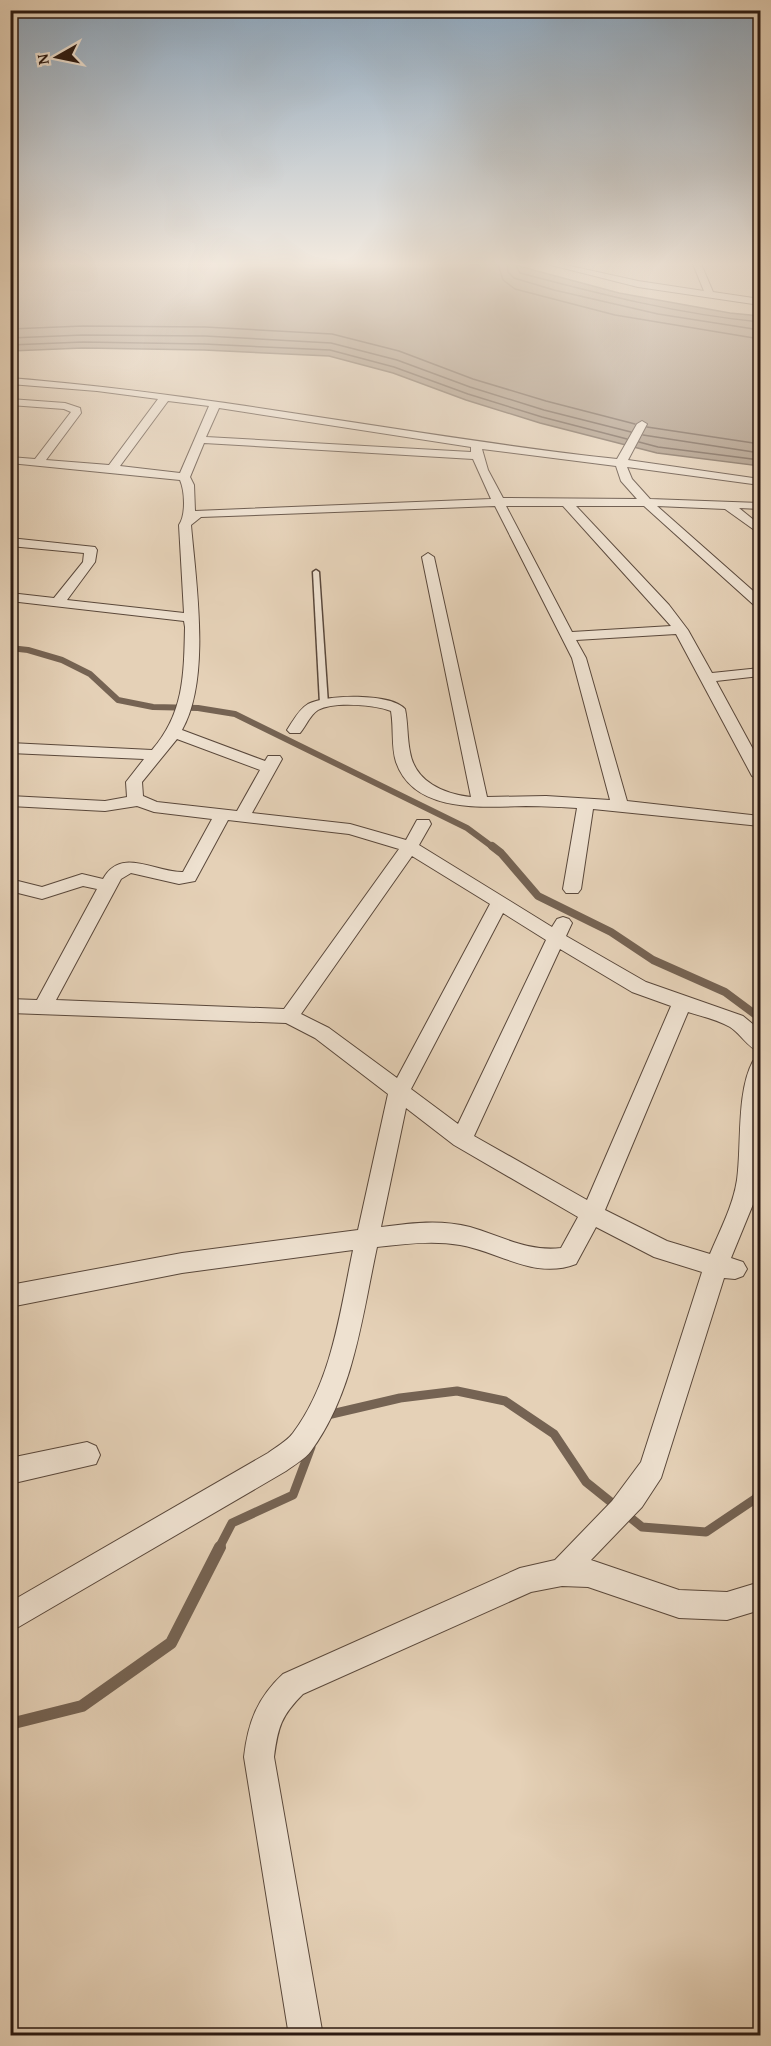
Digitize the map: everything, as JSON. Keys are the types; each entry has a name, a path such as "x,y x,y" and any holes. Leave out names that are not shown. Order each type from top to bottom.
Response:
{"street":[{"path":"10,381 70,385 215,404 476,450"},
{"path":"112,469 126,445 146,426 165,398"},
{"path":"10,402 65,406 76,410 38,463"},
{"path":"184,477 215,404"},
{"path":"642,424 622,463 623,476 647,502 760,603"},
{"path":"201,440 476,450 622,463 760,482"},
{"path":"476,450 499,502 568,636 588,687 620,806"},
{"path":"10,460 184,477"},
{"path":"184,477 188,485 189,519"},
{"path":"137,801 132,793 134,782 176,727 187,694 192,645 185,525 189,519 198,514 499,502 734,503 760,506"},
{"path":"566,502 664,608 681,630 760,776"},
{"path":"717,504 736,511 760,530"},
{"path":"10,542 91,550 89,562 58,602"},
{"path":"428,557 480,802"},
{"path":"10,597 190,618"},
{"path":"568,636 681,630"},
{"path":"708,678 760,672"},
{"path":"295,730 312,708 324,704 375,702 388,704 398,709 400,747 407,770 429,791 443,800 546,801 620,806 760,821"},
{"path":"176,727 272,763 242,818"},
{"path":"10,748 154,755"},
{"path":"10,801 105,806 137,801 154,807 222,816 350,829 410,847 500,902 559,931 639,987 736,1021 752,1033 760,1044"},
{"path":"572,889 586,804"},
{"path":"43,1007 108,886 120,870 128,867 138,868 169,878 189,877 222,816"},
{"path":"289,1016 410,847 423,824"},
{"path":"10,885 42,893 82,880 108,886"},
{"path":"10,1618 260,1472 301,1444 328,1398 343,1351 399,1093 500,902"},
{"path":"462,1139 559,931"},
{"path":"10,1296 182,1263 418,1232 445,1232 470,1237 525,1257 549,1261 568,1257 592,1214 682,1003"},
{"path":"10,1006 289,1016 322,1033 462,1139 592,1214 662,1250 725,1268"},
{"path":"562,1572 586,1544 610,1524 640,1492 652,1469 725,1268 745,1197 754,1098 760,1067"},
{"path":"10,1471 87,1455"},
{"path":"306,2036 259,1757 262,1725 274,1701 293,1684 530,1578 562,1572 588,1573 679,1604 727,1606 760,1596"}],"lane":[{"path":"316,572 324,704"}],"water":[{"path":"342,359 760,359 760,466 657,453 540,423 466,400 393,373"}],"waterway":[{"path":"10,648 28,650 62,660 90,674 118,700 153,707 198,708 235,714 467,828 494,848"},
{"path":"492,846 501,853 538,896 611,932 653,960 725,992 760,1018"},
{"path":"759,1156 760,1145"},
{"path":"759,1155 760,1198"},
{"path":"323,1416 400,1398 457,1391 505,1401 554,1434 586,1482 642,1527 706,1532 755,1499 760,1492"},
{"path":"219,1548 232,1523 293,1495 311,1447"},
{"path":"10,1724 82,1706 171,1643 220,1547"}]}
